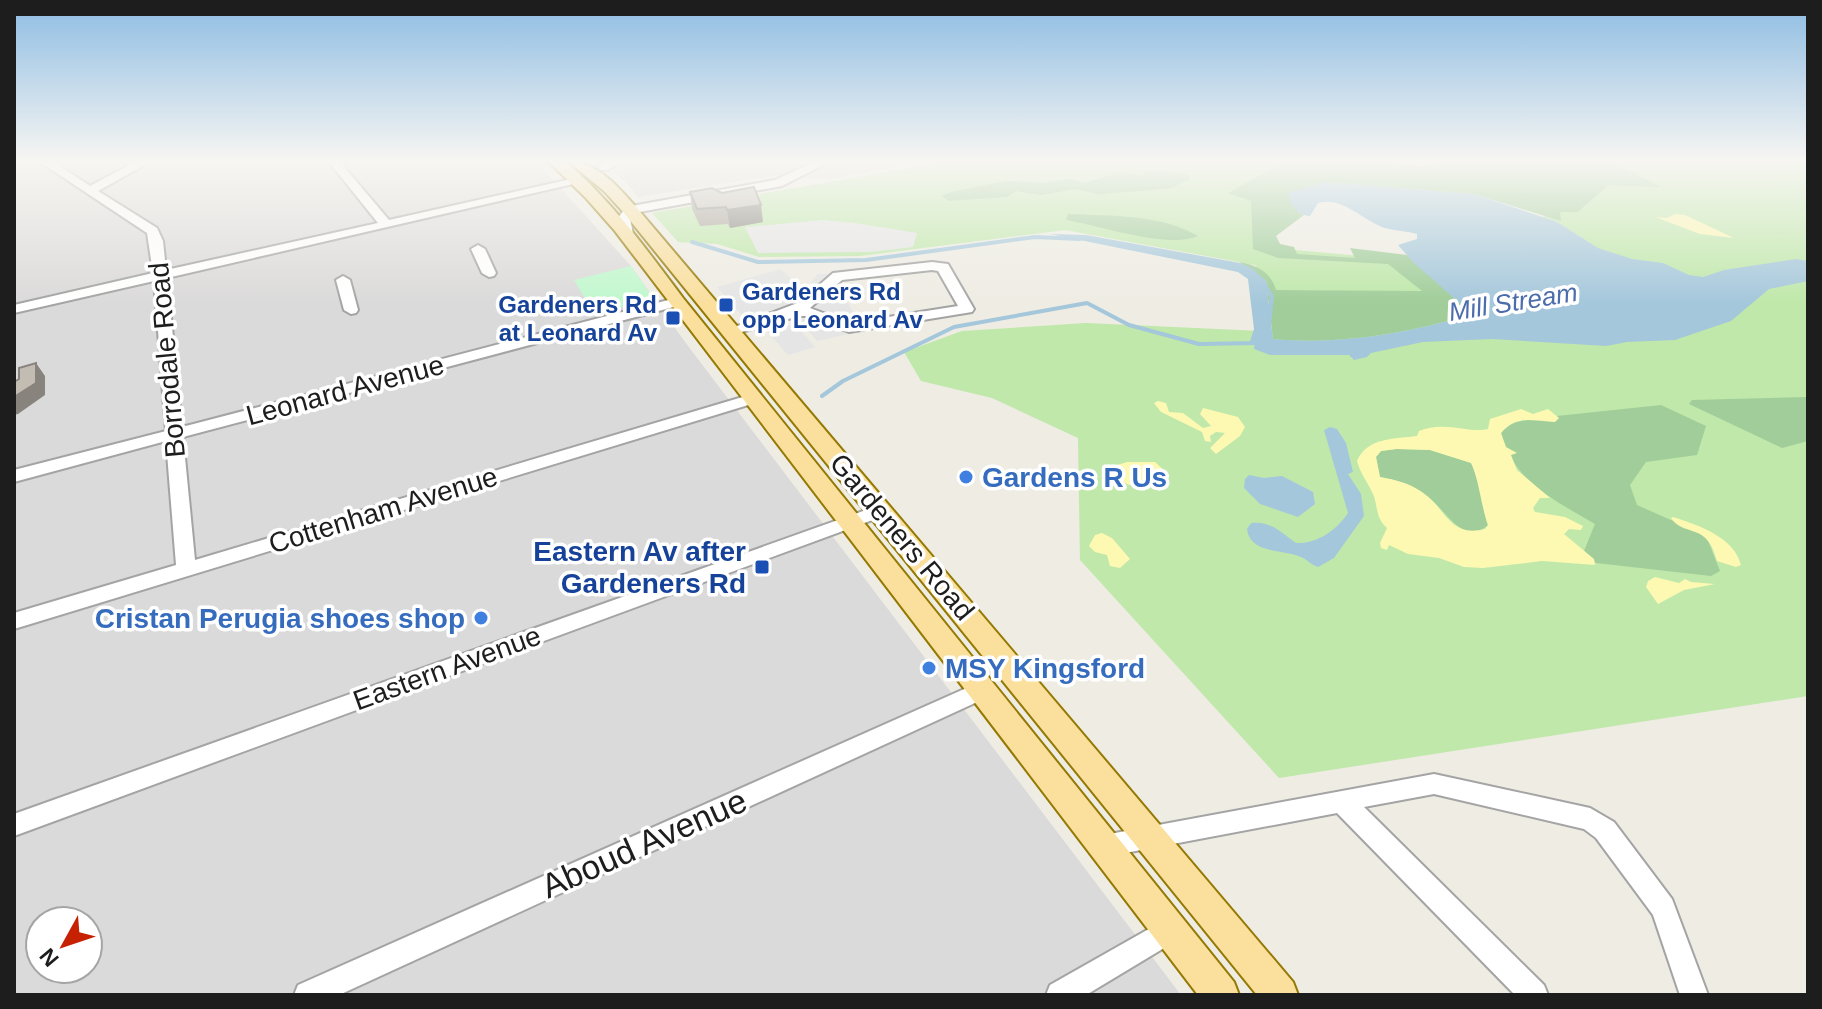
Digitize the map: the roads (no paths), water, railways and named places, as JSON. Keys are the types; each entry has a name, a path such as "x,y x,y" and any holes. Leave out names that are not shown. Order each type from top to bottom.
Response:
{"main road":[{"name":"Gardeners Road","path":"607,209 676,302 1221,995"},
{"name":"Gardeners Road","path":"630,210 1280,995"}],"street":[{"name":"Borrodale Road","path":"120,209 153,231 160,275 186,568"},
{"path":"373,209 386,225"},
{"path":"14,309 386,225 444,209"},
{"path":"627,234 624,218 630,210 635,209"},
{"path":"478,249 489,273"},
{"path":"731,331 805,305 838,276 932,266 943,267 967,309 849,328 808,312 774,318"},
{"path":"343,280 351,310"},
{"name":"Leonard Avenue","path":"14,476 676,302"},
{"name":"Cottenham Avenue","path":"14,621 752,399"},
{"name":"Eastern Avenue","path":"14,825 880,511"},
{"name":"Aboud Avenue","path":"308,995 980,691"},
{"path":"1104,846 1434,784 1590,819 1605,830 1663,908 1694,995"},
{"path":"1341,801 1534,995"},
{"path":"1060,995 1170,930"}],"water":[{"path":"1296,209 1314,209 1310,216"},
{"name":"Mill Stream","path":"1349,209 1519,209 1557,222 1598,248 1632,259 1663,263 1689,275 1703,277 1724,270 1796,259 1808,261 1808,281 1769,289 1731,321 1675,340 1606,346 1492,339 1423,342 1371,353 1354,360 1349,355 1270,355 1254,349 1255,343 1250,341 1254,329 1248,279 1238,272 1050,234 1086,235 1240,263 1253,269 1266,281 1273,339 1346,339 1419,328 1466,316 1462,305 1398,245 1417,239 1417,234 1377,225"},
{"path":"1330,427 1337,429 1346,443 1353,472 1348,474 1361,494 1364,516 1334,558 1318,567 1301,557 1261,547 1249,537 1247,529 1251,523 1265,524 1296,543 1304,543 1326,535 1348,513 1324,430"},
{"path":"1249,475 1264,478 1282,476 1313,492 1315,504 1298,517 1260,504 1244,488"}],"waterway":[{"path":"692,242 758,262 866,260 1035,237 1080,239"},
{"path":"1263,282 1272,297 1269,324"},
{"path":"822,396 843,381 954,327 1087,303 1129,325 1199,344 1258,343"}],"place":[{"name":"Gardeners Rd opp Leonard Av","path":"726,305"},
{"name":"Gardeners Rd at Leonard Av","path":"673,318"},
{"name":"Gardens R Us","path":"966,477"},
{"name":"Eastern Av after Gardeners Rd","path":"762,567"},
{"name":"Cristan Perugia shoes shop","path":"481,618"},
{"name":"MSY Kingsford","path":"929,668"}]}
